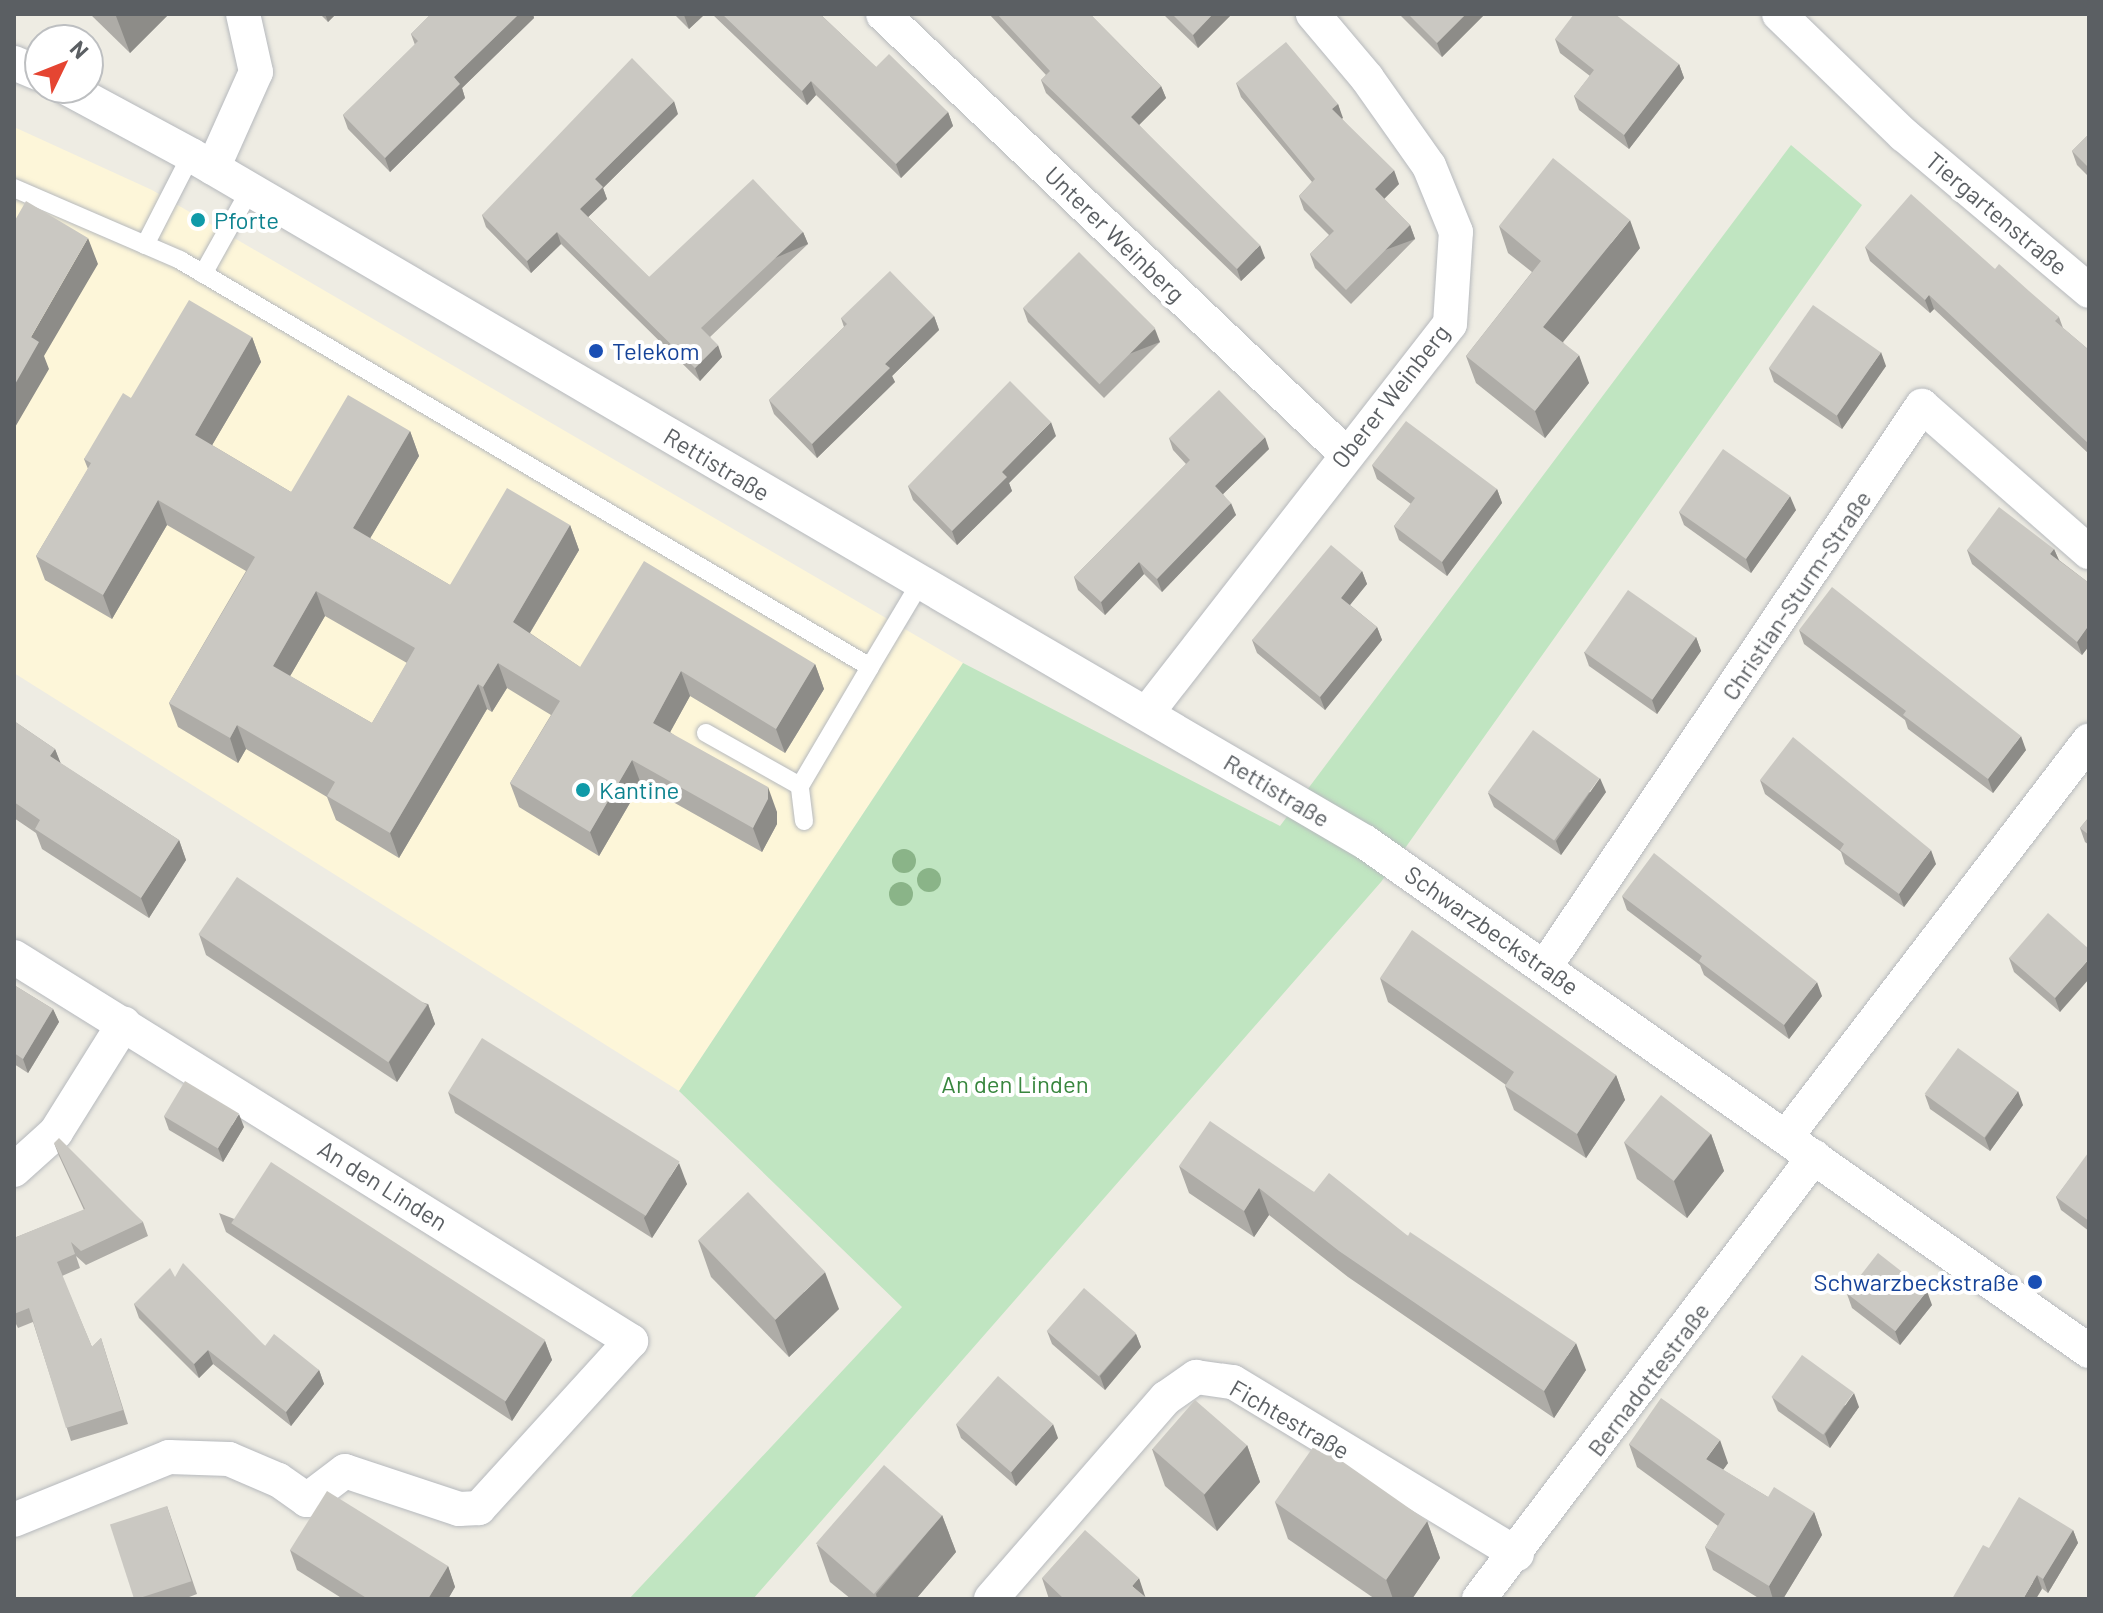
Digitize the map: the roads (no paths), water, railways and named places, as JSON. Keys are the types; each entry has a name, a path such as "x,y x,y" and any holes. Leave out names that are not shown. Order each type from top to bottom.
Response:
{"street":[{"path":"202,162 256,72 243,14"},
{"name":"Unterer Weinberg","path":"883,14 1346,454"},
{"name":"Oberer Weinberg","path":"1147,713 1450,324 1456,232 1429,166 1367,78 1313,14"},
{"name":"Tiergartenstraße","path":"1779,14 1904,135 2089,291"},
{"name":"Rettistraße","path":"96,104 202,162 1365,842"},
{"name":"Christian-Sturm-Straße","path":"1545,967 1922,406 2089,552"},
{"path":"1786,1137 2089,740"},
{"name":"Schwarzbeckstraße","path":"1365,842 2089,1351"},
{"name":"An den Linden","path":"14,957 631,1341 479,1508 459,1509 345,1471 307,1500 278,1480 229,1459 169,1457 14,1520"},
{"path":"14,1170 56,1132 124,1023"},
{"name":"Bernadottestraße","path":"1480,1599 1814,1157"},
{"name":"Fichtestraße","path":"991,1599 1166,1398 1196,1377 1233,1382 1517,1554"}],"lane":[{"path":"145,245 202,162"},
{"path":"14,188 203,274 870,667"},
{"path":"203,274 250,190"},
{"path":"804,821 800,786 920,583"},
{"path":"706,733 800,786"}],"place":[{"name":"Pforte","path":"198,220"},
{"name":"Telekom","path":"596,351"},
{"name":"Kantine","path":"583,790"},
{"name":"Schwarzbeckstraße","path":"2035,1282"}]}
